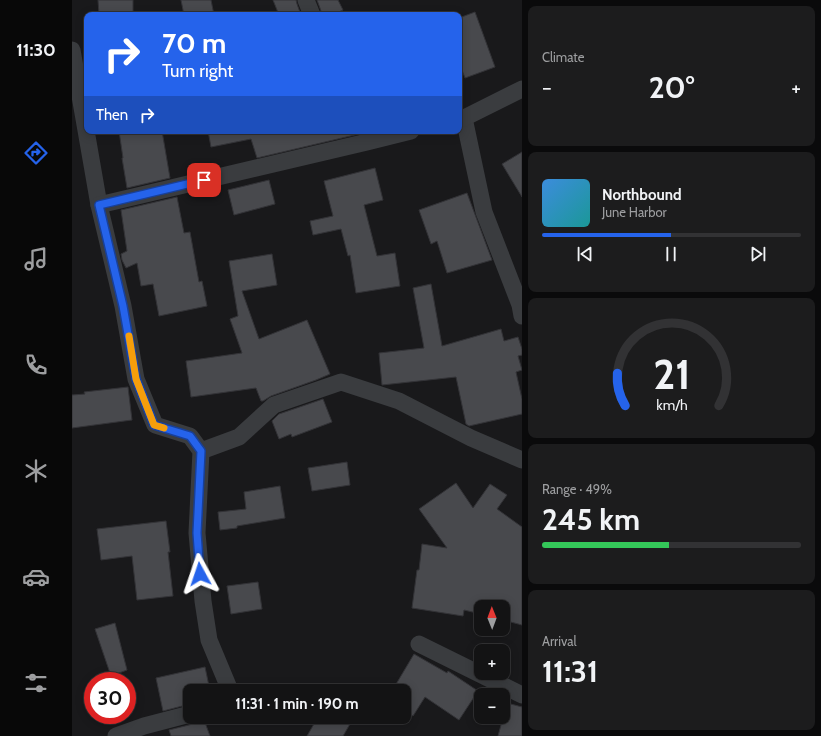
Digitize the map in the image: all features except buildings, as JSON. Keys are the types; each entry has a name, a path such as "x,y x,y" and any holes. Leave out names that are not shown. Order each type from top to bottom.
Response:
{"street":[{"path":"306,0 311,12"},
{"path":"72,50 84,119"},
{"path":"462,118 522,89"},
{"path":"462,122 484,212 520,306 522,316"},
{"path":"87,134 99,205 123,306 136,379 154,425 190,436 201,451 197,533 202,601 209,640 227,684"},
{"path":"99,205 365,137 388,134"},
{"path":"201,451 239,436 274,405 341,382 399,401 471,438 522,460"},
{"path":"419,644 522,695"},
{"path":"116,736 144,726 183,716"}],"slow traffic":[{"path":"129,336 136,379 154,425 164,428"}],"route":[{"path":"200,574 197,533 201,451 190,436 154,425 136,379 123,306 99,205 204,180"}]}
